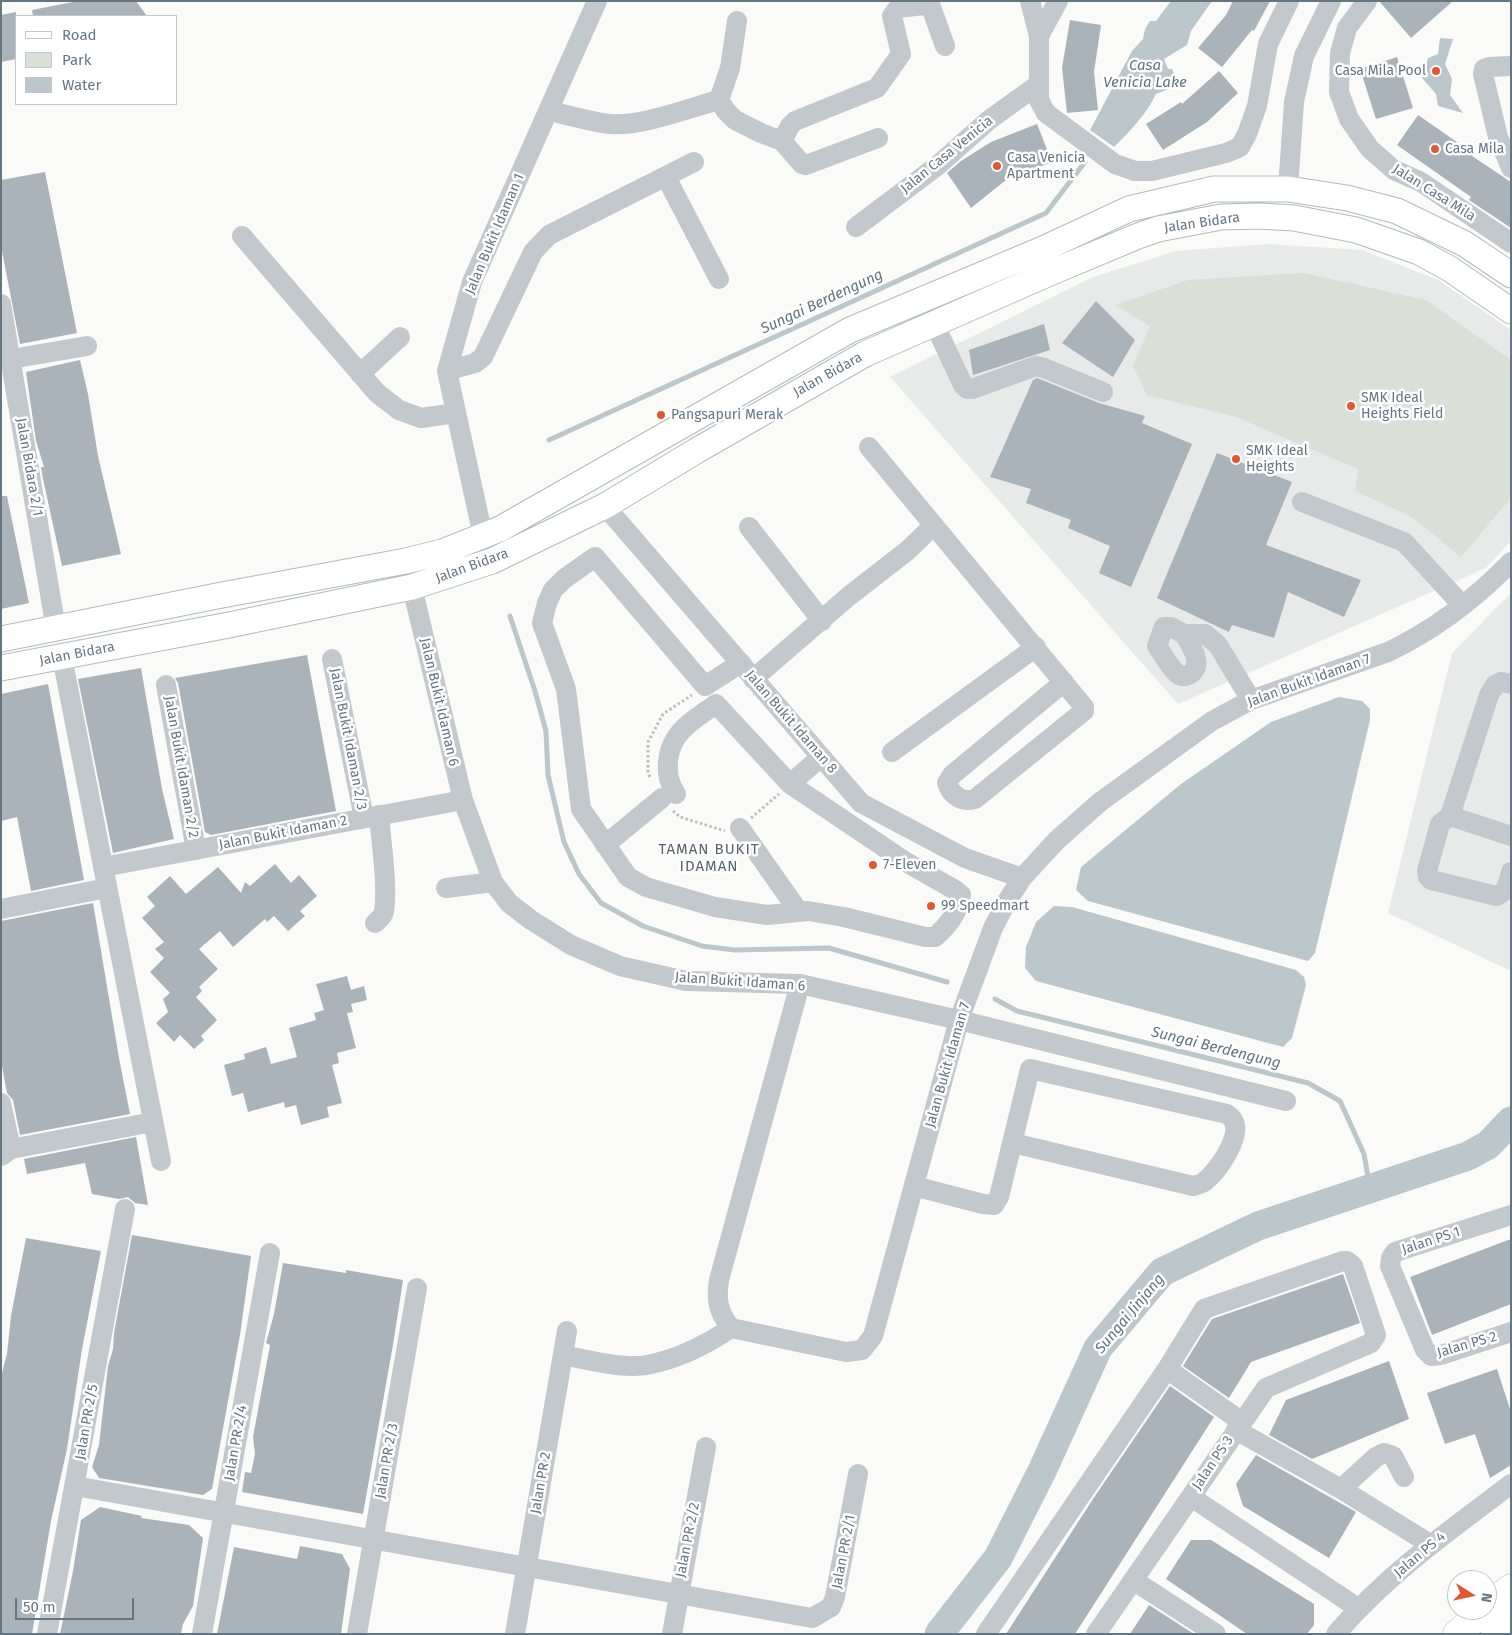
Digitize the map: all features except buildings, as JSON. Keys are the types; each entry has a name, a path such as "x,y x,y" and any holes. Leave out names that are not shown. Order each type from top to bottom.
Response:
{"highway":[{"path":"1497,1599 1511,1588"},
{"path":"1457,1634 1473,1620"},
{"path":"1495,1634 1511,1620"}],"main road":[{"name":"Jalan Bidara","path":"1,639 406,561 441,552 483,536 500,529 850,330 1042,249 1129,209 1214,189 1288,189 1348,198 1397,211 1465,244 1511,275"},
{"name":"Jalan Bidara","path":"1,668 412,587 492,561 605,506 696,451 859,358 934,323 1158,229 1221,217 1259,216 1294,218 1356,230 1419,252 1450,269 1511,311"}],"street":[{"name":"Jalan Bukit Idaman 1","path":"483,536 447,371 472,282 550,110 596,1"},
{"path":"1030,1 1040,36 1039,100 1046,112 1115,164 1135,171 1152,171 1240,147 1257,106 1268,44 1289,1"},
{"path":"1040,36 1058,1"},
{"path":"1288,189 1294,102 1304,56 1331,1"},
{"name":"Jalan Casa Mila","path":"1367,1 1347,28 1340,53 1339,92 1349,119 1370,149 1394,170 1421,182 1511,243"},
{"path":"782,141 790,126 796,122 877,88 901,54 892,16 898,8 924,5 931,7 945,46"},
{"path":"719,100 730,68 737,21"},
{"path":"1511,66 1489,67 1484,69 1482,74 1498,137 1511,168"},
{"name":"Jalan Casa Venicia","path":"856,227 937,166 989,120 1039,84"},
{"path":"550,110 609,124 624,124 642,122 719,100"},
{"path":"719,100 735,120 782,141 802,164 806,165 878,138"},
{"path":"447,371 475,363 483,357 533,252 549,235 666,178 694,162"},
{"path":"666,178 719,279"},
{"path":"242,236 377,394 399,410 421,418 456,413"},
{"name":"Jalan Bidara 2/1","path":"1,304 8,368 56,629"},
{"path":"934,323 963,385 967,389 972,389 1036,366 1102,392"},
{"path":"360,374 400,336"},
{"path":"8,368 87,346"},
{"path":"869,447 933,526 1036,647 1064,682 1084,707 1084,711 975,799 962,800 949,789 947,783 952,775 1064,682"},
{"path":"1302,502 1404,542 1462,605"},
{"name":"Jalan Bukit Idaman 8","path":"605,506 861,803 964,858 1022,878"},
{"path":"605,845 669,796 668,767 672,743 680,732 716,704 790,784 906,862 961,894 960,904 942,932 935,937 925,938 844,917 808,911 767,915 715,908 646,887 628,876 605,845 581,810 566,689 542,623 546,602 553,590 564,579 595,556 706,686 747,671 822,621 907,551 933,526"},
{"path":"749,528 822,621"},
{"name":"Jalan Bukit Idaman 7","path":"731,1328 846,1352 862,1350 873,1336 959,1020 993,928 1022,878 1057,840 1100,802 1212,721 1251,700 1388,652 1428,630 1490,584 1511,562"},
{"name":"Jalan Bukit Idaman 6","path":"412,587 463,800 493,882 509,903 531,920 571,944 620,966 686,981 800,984 959,1020 1286,1101"},
{"path":"1184,634 1205,634 1218,644 1251,700"},
{"path":"892,752 1036,647"},
{"path":"62,657 161,1161"},
{"name":"Jalan Bukit Idaman 2/3","path":"332,660 371,817 384,883 384,911 381,918 375,923"},
{"path":"1511,684 1501,682 1495,685 1489,695 1450,816 1440,824 1427,871 1428,877 1431,880 1497,896 1506,890 1511,872"},
{"name":"Jalan Bukit Idaman 2/2","path":"166,685 196,850"},
{"path":"790,784 821,757"},
{"name":"Jalan Bukit Idaman 2","path":"103,867 463,800"},
{"path":"1450,816 1511,836"},
{"path":"740,828 799,912"},
{"path":"906,862 922,835"},
{"path":"446,888 493,882"},
{"path":"1,909 107,888"},
{"path":"563,1355 627,1366 646,1365 706,1345 731,1328 719,1310 716,1300 718,1280 800,984"},
{"path":"914,1186 994,1205 999,1197 1030,1069 1227,1114 1234,1120 1236,1129 1233,1143 1226,1156 1209,1178 1193,1186 1013,1143"},
{"path":"1,1103 6,1152 153,1122"},
{"name":"Jalan PR 2/5","path":"47,1634 125,1210"},
{"name":"Jalan PS 1","path":"1425,1350 1390,1266 1391,1258 1395,1252 1511,1214"},
{"name":"Jalan PR 2/4","path":"202,1634 270,1253"},
{"name":"Jalan PS 3","path":"1096,1634 1266,1388 1289,1376 1371,1343 1376,1335 1353,1266 1347,1260 1343,1261 1204,1309 1167,1369"},
{"name":"Jalan PR 2/3","path":"357,1634 418,1288"},
{"name":"Jalan PR 2","path":"515,1634 567,1332"},
{"name":"Jalan PS 2","path":"1425,1350 1431,1356 1441,1355 1509,1338"},
{"path":"986,1634 1167,1369 1239,1426 1430,1544"},
{"name":"Jalan PR 2/2","path":"672,1634 706,1447"},
{"path":"1341,1489 1376,1457 1384,1453 1392,1456 1404,1478"},
{"name":"Jalan PR 2/1","path":"678,1594 812,1618 830,1607 835,1597 858,1474"},
{"name":"Jalan PS 4","path":"1336,1634 1358,1608 1430,1544 1511,1484"},
{"path":"75,1486 678,1594"},
{"path":"1191,1497 1358,1608"},
{"path":"1134,1580 1216,1634"}],"shaded area":[{"name":"SMK Ideal Heights","path":"1268,244 1362,250 1438,280 1511,330 1511,541 1486,568 1178,704 890,377 1093,277 1176,251"},
{"path":"1511,593 1511,971 1388,913 1452,653"}],"green space":[{"name":"SMK Ideal Heights Field","path":"1304,273 1426,300 1511,360 1511,498 1461,557 1412,517 1355,491 1358,469 1236,417 1147,395 1133,366 1150,326 1115,305 1188,280"}],"water":[{"name":"Casa Venicia Lake","path":"1171,1 1212,1 1191,31 1187,45 1164,59 1168,69 1172,69 1179,85 1156,94 1143,116 1114,147 1090,130 1132,51 1143,39 1145,29 1150,21 1156,21"},
{"name":"Casa Mila Pool","path":"1440,38 1453,39 1445,64 1452,79 1450,95 1463,113 1438,106 1436,94 1422,78 1428,58 1438,54"},
{"path":"1339,697 1362,701 1370,709 1370,720 1315,953 1308,961 1088,901 1076,890 1081,867 1181,784 1271,722"},
{"path":"1054,906 1072,907 1296,970 1304,977 1306,985 1292,1038 1283,1047 1036,981 1025,968 1026,947 1036,922"}],"waterway":[{"name":"Sungai Berdengung","path":"549,440 1046,213 1085,162"},
{"name":"Sungai Berdengung","path":"510,616 546,731 548,775 564,842 579,874 601,903 643,926 702,946 735,950 829,948 947,982"},
{"name":"Sungai Berdengung","path":"995,999 1017,1011 1308,1083 1340,1101 1364,1154 1370,1188"},
{"name":"Sungai Jinjang","path":"939,1634 998,1558 1042,1471 1098,1348 1162,1272 1258,1226 1468,1156 1488,1145 1511,1121"}],"place":[{"name":"Casa Mila Pool","path":"1436,71"},
{"name":"Casa Mila","path":"1435,149"},
{"name":"Casa Venicia Apartment","path":"997,166"},
{"name":"SMK Ideal Heights Field","path":"1351,406"},
{"name":"Pangsapuri Merak","path":"661,415"},
{"name":"SMK Ideal Heights","path":"1236,459"},
{"name":"7-Eleven","path":"873,865"},
{"name":"99 Speedmart","path":"931,906"}],"district":[{"name":"TAMAN BUKIT IDAMAN","path":"709,858"}]}
